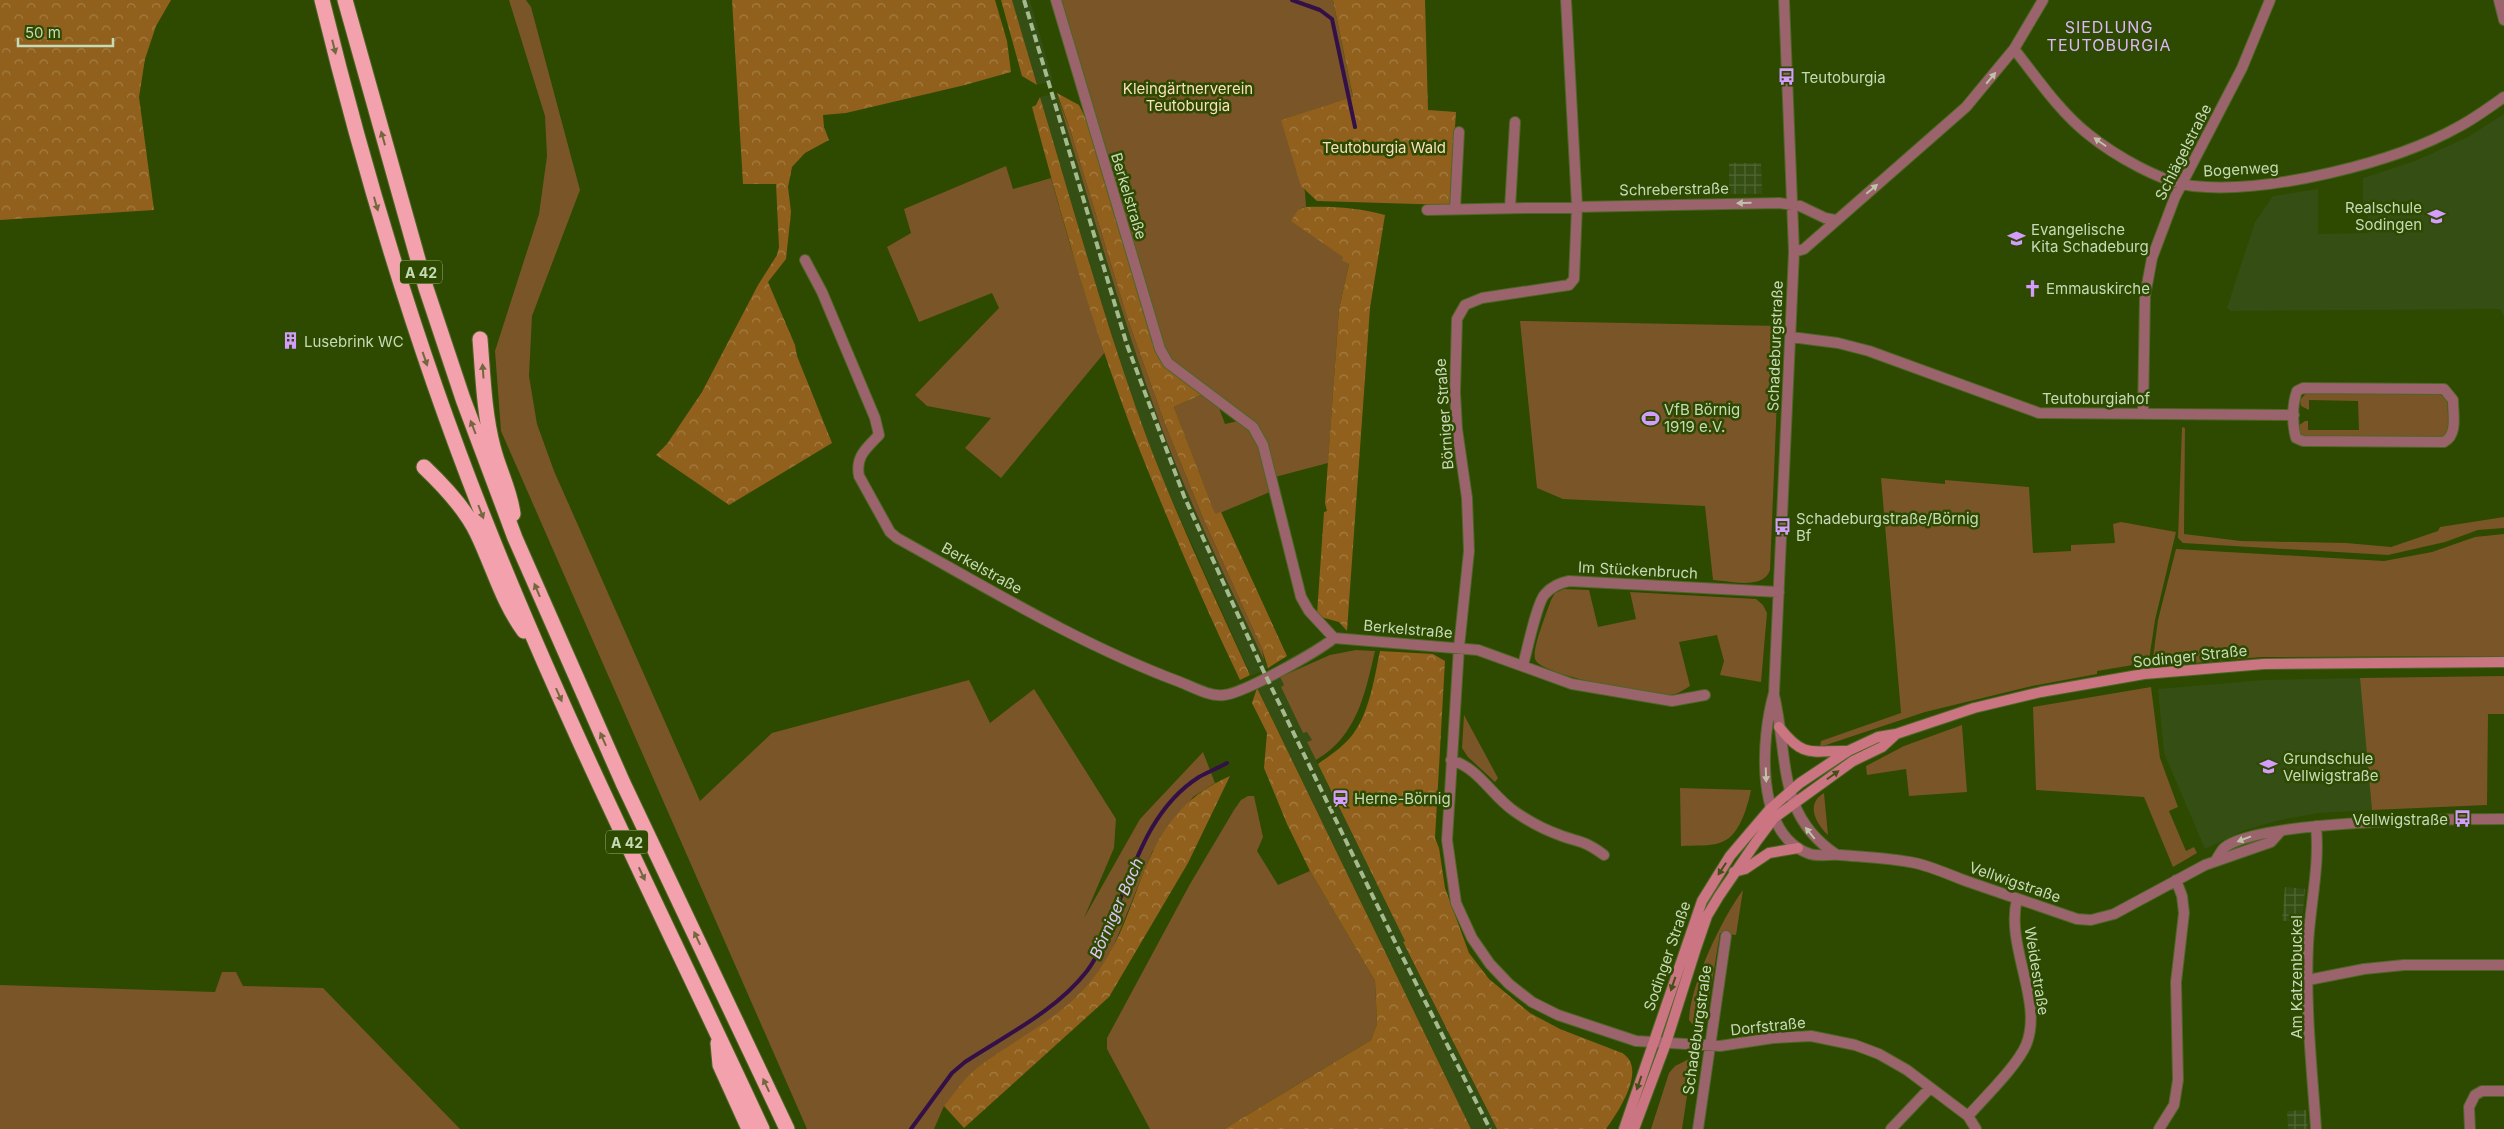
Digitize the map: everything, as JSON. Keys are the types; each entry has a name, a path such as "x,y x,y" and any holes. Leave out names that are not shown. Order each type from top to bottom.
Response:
{"highway":[{"name":"A 42","path":"322,0 353,124 409,310 443,411 483,517 539,651 762,1129"},
{"name":"A 42","path":"344,0 426,288 463,399 515,538 623,783 787,1129"},
{"path":"480,339 488,424 493,448 510,495 515,538"},
{"path":"424,468 447,489 477,531 512,614 539,651"},
{"path":"717,1031 720,1065 749,1129"}],"main road":[{"name":"Sodinger Straße","path":"1634,1129 1666,1043 1708,916 1772,814 1790,791 1818,769 1848,751 1878,737 1896,734 1946,716 2015,698 2084,684 2161,672 2264,664 2501,663"},
{"path":"1779,727 1792,740 1807,750 1822,753 1848,751"},
{"name":"Sodinger Straße","path":"1624,1129 1702,901 1730,856 1772,814 1793,804 1853,761 1882,747 1896,734"},
{"path":"1734,872 1745,869 1769,853 1798,848"}],"street":[{"name":"Berkelstraße","path":"1056,0 1160,349 1168,363 1253,427 1263,445 1300,597 1309,611 1334,638"},
{"name":"Börniger Straße","path":"1458,647 1466,594 1469,527 1455,392 1457,319 1465,304 1482,298 1570,286 1574,279 1577,206 1566,0"},
{"name":"Schadeburgstraße","path":"1784,0 1794,252 1774,693 1790,791"},
{"path":"1794,252 1804,249 1955,117 1992,78 2014,49 2043,0"},
{"name":"Schlägelstraße","path":"2143,413 2143,349 2147,280 2159,235 2182,183 2242,68 2270,0"},
{"path":"2499,0 2504,20"},
{"name":"Bogenweg","path":"2014,49 2070,116 2088,134 2129,161 2193,186 2254,186 2306,178 2340,170 2408,149 2439,136 2460,126 2504,97"},
{"path":"1510,208 1515,122"},
{"path":"1455,209 1459,132"},
{"name":"Schreberstraße","path":"1427,210 1779,203 1793,205 1835,220"},
{"name":"Berkelstraße","path":"805,260 822,292 875,418 879,435 860,455 859,476 886,524 897,538 992,591 1130,663 1222,696 1238,692 1303,658 1334,638 1458,647 1447,840 1454,895 1472,938 1490,964 1509,984 1532,1002 1558,1015 1628,1040 1653,1042"},
{"name":"Teutoburgiahof","path":"1791,337 1838,343 1869,351 2039,413 2294,415"},
{"path":"2304,388 2444,389 2453,400 2453,432 2450,439 2444,442 2303,442 2296,438 2294,415 2297,392 2304,388"},
{"name":"Im Stückenbruch","path":"1523,665 1543,595 1554,585 1569,581 1778,592"},
{"path":"1458,647 1478,650 1572,684 1672,701 1705,694"},
{"name":"Schadeburgstraße","path":"1772,814 1765,767 1770,707 1774,693"},
{"path":"1452,760 1463,763 1472,770 1512,810 1534,824 1562,836 1588,842 1604,854"},
{"name":"Vellwigstraße","path":"1790,791 1793,804 1808,832 1818,843 1836,855"},
{"path":"1772,814 1798,848"},
{"name":"Vellwigstraße","path":"1798,848 1823,857 1836,855 1916,863 2077,919 2091,920 2114,914 2216,860 2224,848 2268,831 2280,832 2316,826 2504,819"},
{"name":"Am Katzenbuckel","path":"2316,826 2318,853 2308,946 2308,1016 2316,1129"},
{"path":"2159,1129 2174,1105 2178,1080 2176,982 2184,913 2182,896 2176,880"},
{"name":"Weidestraße","path":"1968,1116 2020,1056 2029,1036 2029,1006 2014,925 2017,899"},
{"name":"Schadeburgstraße","path":"1698,1129 1726,936"},
{"path":"2308,980 2364,969 2404,965 2504,965"},
{"name":"Dorfstraße","path":"1653,1042 1710,1046 1792,1036 1828,1038 1879,1054 1907,1070 1968,1116 1976,1129"},
{"path":"1890,1129 1930,1088"},
{"path":"2470,1129 2469,1107 2475,1094 2482,1091 2504,1091"}],"shaded area":[{"path":"1012,0 1030,0 1053,81 1037,85"},
{"path":"1056,93 1121,309 1160,423 1209,542 1268,668 1251,676 1165,484 1135,407 1094,280 1040,97"},
{"name":"Realschule Sodingen","path":"2504,114 2504,317 2500,309 2231,311 2227,308 2255,222 2273,196 2318,189 2318,234 2368,233 2368,209 2363,209 2363,178 2415,161 2466,138"},
{"path":"1729,163 1761,163 1762,194 1729,194"},
{"path":"1280,677 1284,685 1281,687 1303,733 1307,731 1312,740 1307,742 1405,941 1403,943 1497,1129 1471,1129 1257,688"},
{"name":"Grundschule Vellwigstraße","path":"2360,678 2372,810 2319,813 2280,820 2245,830 2205,849 2164,753 2158,689 2264,680"},
{"path":"2285,887 2305,889 2302,921 2282,921"},
{"path":"2306,1110 2308,1129 2288,1129 2287,1111"}],"green space":[{"path":"0,0 171,0 156,26 145,59 139,97 154,210 0,220"},
{"path":"509,0 526,0 531,7 580,190 532,316 529,376 537,424 554,471 700,801 772,733 969,680 990,723 1034,689 1116,819 1114,848 1084,918 1140,819 1203,752 1215,783 1193,797 1152,852 1110,955 1091,982 1070,1004 944,1106 934,1129 807,1129 501,431 495,351 539,214 547,156 545,116"},
{"path":"732,0 995,0 1007,41 1011,72 965,85 846,113 823,115 824,127 829,140 805,153 792,167 788,187 791,212 786,259 768,282 795,345 797,356 832,443 729,505 656,455 667,444 702,392 758,285 777,255 779,247 776,184 743,184"},
{"path":"1001,0 1012,0 1037,85 1022,76"},
{"name":"Kleingärtnerverein Teutoburgia","path":"1059,0 1333,0 1353,98 1282,120 1305,192 1306,207 1302,208 1349,264 1339,309 1328,463 1275,477 1266,443 1256,424 1173,362 1164,347"},
{"name":"Teutoburgia Wald","path":"1333,0 1425,0 1428,110 1456,112 1450,205 1317,201 1301,186 1281,120 1353,97"},
{"path":"1056,93 1070,129 1127,317 1165,424 1203,518 1262,649 1264,660 1222,571 1159,421 1118,298"},
{"path":"1057,93 1079,105 1086,119 1157,351 1203,394 1174,407 1215,514 1221,512 1287,656 1268,668 1262,649 1203,518 1165,424 1127,317 1070,129"},
{"path":"1040,97 1098,292 1148,442 1205,576 1250,675 1240,680 1164,509 1140,451 1109,366 1068,237 1032,107 1036,105"},
{"path":"1006,166 1013,189 1051,178 1105,352 1001,478 965,448 991,418 927,406 915,395 999,308 992,293 919,322 887,247 911,233 904,209"},
{"path":"1306,207 1346,208 1385,215 1370,308 1347,631 1339,622 1317,614 1324,512 1327,511 1325,503 1339,309 1349,264 1342,260 1343,257 1291,221 1298,210"},
{"path":"1520,321 1780,326 1770,570 1766,576 1761,580 1745,583 1713,580 1705,506 1563,499 1537,488"},
{"path":"2306,393 2439,393 2447,400 2449,429 2444,437 2305,438 2299,434 2298,426 2305,421 2308,421 2308,430 2359,430 2358,401 2309,400 2309,410 2301,406 2300,400"},
{"path":"1203,394 1218,405 1225,424 1238,421 1254,436 1259,446 1270,492 1215,515 1174,407"},
{"path":"2182,427 2185,428 2184,534 2241,541 2346,543 2391,547 2438,531 2440,527 2504,517 2504,528 2478,530 2445,542 2388,555 2183,543 2178,538"},
{"path":"1881,478 1945,484 1945,480 2029,487 2033,553 2071,551 2071,545 2115,543 2113,524 2121,522 2176,532 2155,620 2149,660 2145,663 2097,671 2097,674 2032,686 1925,712 1820,747 1821,741 1901,713"},
{"path":"2504,534 2504,656 2261,657 2159,666 2159,659 2153,658 2158,620 2176,549 2384,561 2432,552 2475,537"},
{"path":"1564,589 1589,590 1598,627 1636,619 1630,592 1756,599 1763,605 1767,613 1761,682 1720,675 1724,661 1717,635 1679,642 1690,686 1672,695 1596,683 1555,672 1541,665 1535,659 1535,654 1551,600 1555,593"},
{"path":"1356,650 1375,651 1363,698 1357,713 1341,739 1316,760 1307,742 1312,740 1307,732 1303,733 1281,687 1284,685 1280,677 1330,655"},
{"path":"1380,651 1433,654 1445,661 1435,838 1439,848 1445,888 1469,953 1489,979 1530,1013 1560,1029 1622,1053 1629,1060 1632,1069 1632,1079 1623,1101 1606,1129 1497,1129 1403,942 1405,941 1318,764 1346,743 1356,730 1370,697"},
{"path":"2504,676 2504,714 2488,714 2487,805 2372,810 2360,678"},
{"path":"2151,687 2160,758 2178,807 2169,811 2186,851 2194,847 2197,853 2173,867 2144,797 2036,790 2033,707"},
{"path":"1257,688 1471,1129 1224,1129 1371,1040 1377,1024 1375,981 1310,871 1287,824 1264,768 1267,733 1252,703"},
{"path":"1464,715 1498,778 1495,782 1468,757 1462,748"},
{"path":"1962,725 1967,792 1909,796 1906,769 1867,775 1866,766 1904,746"},
{"path":"1230,776 1188,863 1109,997 964,1128 944,1106 963,1081 972,1073 1050,1018 1078,995 1090,982 1109,955 1158,842 1175,817 1198,795"},
{"path":"1680,788 1751,790 1739,826 1730,837 1720,843 1681,846"},
{"path":"1824,793 1828,835 1816,820 1814,814 1815,803"},
{"path":"1248,796 1254,796 1263,837 1257,851 1278,885 1310,871 1375,981 1377,1024 1371,1040 1224,1129 1150,1129 1107,1049 1107,1038 1190,884 1234,810 1241,800"},
{"path":"1743,890 1736,935 1720,933 1704,1030 1698,1031 1689,1020 1695,989 1708,952 1726,917"},
{"path":"222,972 236,972 243,986 323,988 460,1129 0,1129 0,985 215,992"},
{"path":"1691,1058 1697,1063 1696,1071 1691,1070 1682,1129 1651,1129 1669,1073 1675,1066"}],"waterway":[{"path":"1292,0 1320,10 1332,19 1355,127"},
{"name":"Börniger Bach","path":"911,1129 952,1073 965,1062 1046,1010 1075,985 1087,971 1102,945 1137,858 1156,821 1182,790 1199,777 1227,763"}],"railway":[{"path":"1024,0 1127,345 1184,496 1263,670 1396,944 1490,1129"}],"place":[{"name":"Teutoburgia","path":"1787,77"},
{"name":"Realschule Sodingen","path":"2436,216"},
{"name":"Evangelische Kita Schadeburg","path":"2017,238"},
{"name":"Emmauskirche","path":"2032,288"},
{"name":"Lusebrink WC","path":"290,341"},
{"name":"VfB Börnig 1919 e.V.","path":"1650,418"},
{"name":"Schadeburgstraße/Börnig Bf","path":"1782,527"},
{"name":"Grundschule Vellwigstraße","path":"2269,767"},
{"name":"Herne-Börnig","path":"1340,798"},
{"name":"Vellwigstraße","path":"2462,819"}],"district":[{"name":"SIEDLUNG TEUTOBURGIA","path":"2109,36"}]}
